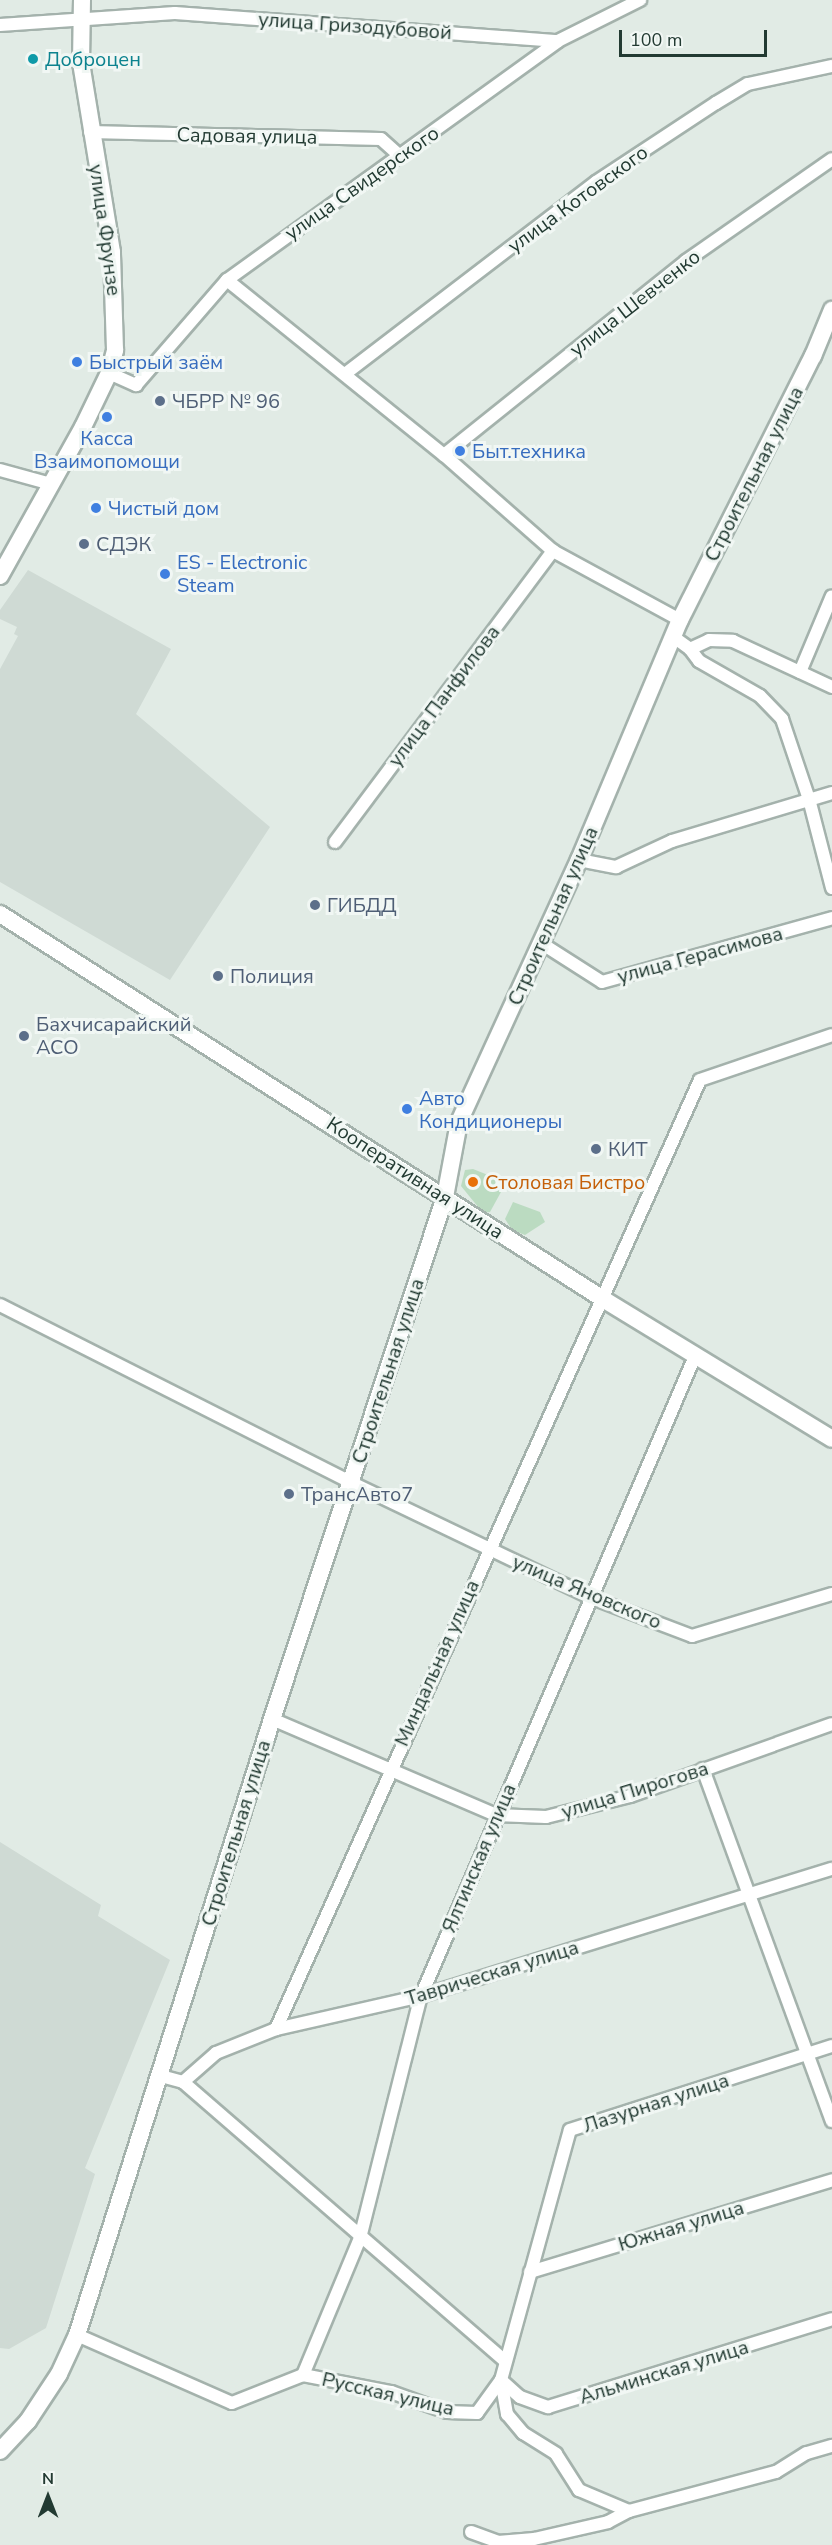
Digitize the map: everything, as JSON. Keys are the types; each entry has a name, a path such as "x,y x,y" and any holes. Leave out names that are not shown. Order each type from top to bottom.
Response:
{"main road":[{"name":"улица Фрунзе","path":"0,576 109,373 117,318 112,252 90,132 80,22 82,0"},
{"name":"Строительная улица","path":"0,2451 28,2421 53,2383 77,2334 161,2076 272,1719 445,1197 459,1122 579,860 675,638 680,620 813,356 832,310"},
{"name":"Кооперативная улица","path":"0,914 603,1299 832,1440"}],"street":[{"name":"улица Свидерского","path":"109,373 136,385 226,280 558,41 640,0"},
{"name":"улица Гризодубовой","path":"0,25 80,22 175,13 558,41"},
{"path":"515,39 525,49 525,66"},
{"name":"улица Котовского","path":"345,374 596,182 716,103 748,84 832,66"},
{"name":"Садовая улица","path":"90,132 381,139 399,155"},
{"name":"улица Шевченко","path":"444,455 686,261 832,159"},
{"path":"226,280 444,455 553,551 680,620"},
{"path":"0,470 51,484"},
{"name":"улица Панфилова","path":"335,842 553,551"},
{"path":"800,672 832,596"},
{"path":"675,638 690,649 699,661 774,708 788,732 832,888"},
{"path":"690,649 709,640 733,641 832,687"},
{"path":"579,860 616,867 672,841 832,792"},
{"name":"улица Герасимова","path":"541,943 602,982 832,918"},
{"name":"Миндальная улица","path":"276,2029 389,1770 700,1080 832,1035"},
{"name":"улица Яновского","path":"0,1305 352,1483 489,1549 592,1598 692,1636 832,1594"},
{"name":"Ялтинская улица","path":"303,2375 360,2238 421,1996 496,1815 695,1356"},
{"name":"улица Пирогова","path":"272,1719 496,1815 546,1817 630,1796 832,1724"},
{"path":"703,1769 832,2121"},
{"name":"Таврическая улица","path":"183,2082 216,2053 276,2029 421,1996 832,1869"},
{"name":"Лазурная улица","path":"504,2360 570,2130 832,2046"},
{"path":"161,2076 183,2082 360,2238 504,2360"},
{"name":"Южная улица","path":"530,2272 832,2180"},
{"name":"Альминская улица","path":"501,2380 520,2397 548,2407 832,2319"},
{"name":"Русская улица","path":"77,2334 232,2403 303,2375 391,2392 447,2412 477,2413 501,2380 504,2360"},
{"path":"501,2380 507,2414 523,2433 556,2454 579,2490 629,2511"},
{"path":"471,2532 498,2542 534,2539 608,2522 629,2511 776,2472 807,2453 832,2445"}],"shaded area":[{"path":"28,570 171,649 136,714 270,827 170,980 0,882 0,669 18,636 14,634 17,627 0,619 0,610"},
{"path":"0,1842 101,1905 98,1916 170,1960 85,2168 95,2174 46,2328 9,2349 0,2348"}],"green space":[{"path":"473,1169 493,1177 501,1192 490,1212 483,1213 461,1186 465,1170"},
{"path":"513,1202 540,1212 545,1222 525,1235 512,1230 505,1219"}],"place":[{"name":"Доброцен","path":"33,59"},
{"name":"Быстрый заём","path":"77,362"},
{"name":"ЧБРР № 96","path":"160,401"},
{"name":"Касса Взаимопомощи","path":"107,417"},
{"name":"Быт.техника","path":"460,451"},
{"name":"Чистый дом","path":"96,508"},
{"name":"СДЭК","path":"84,544"},
{"name":"ES - Electronic Steam","path":"165,574"},
{"name":"ГИБДД","path":"315,905"},
{"name":"Полиция","path":"218,976"},
{"name":"Бахчисарайский АСО","path":"24,1036"},
{"name":"Авто Кондиционеры","path":"407,1109"},
{"name":"КИТ","path":"596,1149"},
{"name":"Столовая Бистро","path":"473,1182"},
{"name":"ТрансАвто7","path":"289,1494"}]}
